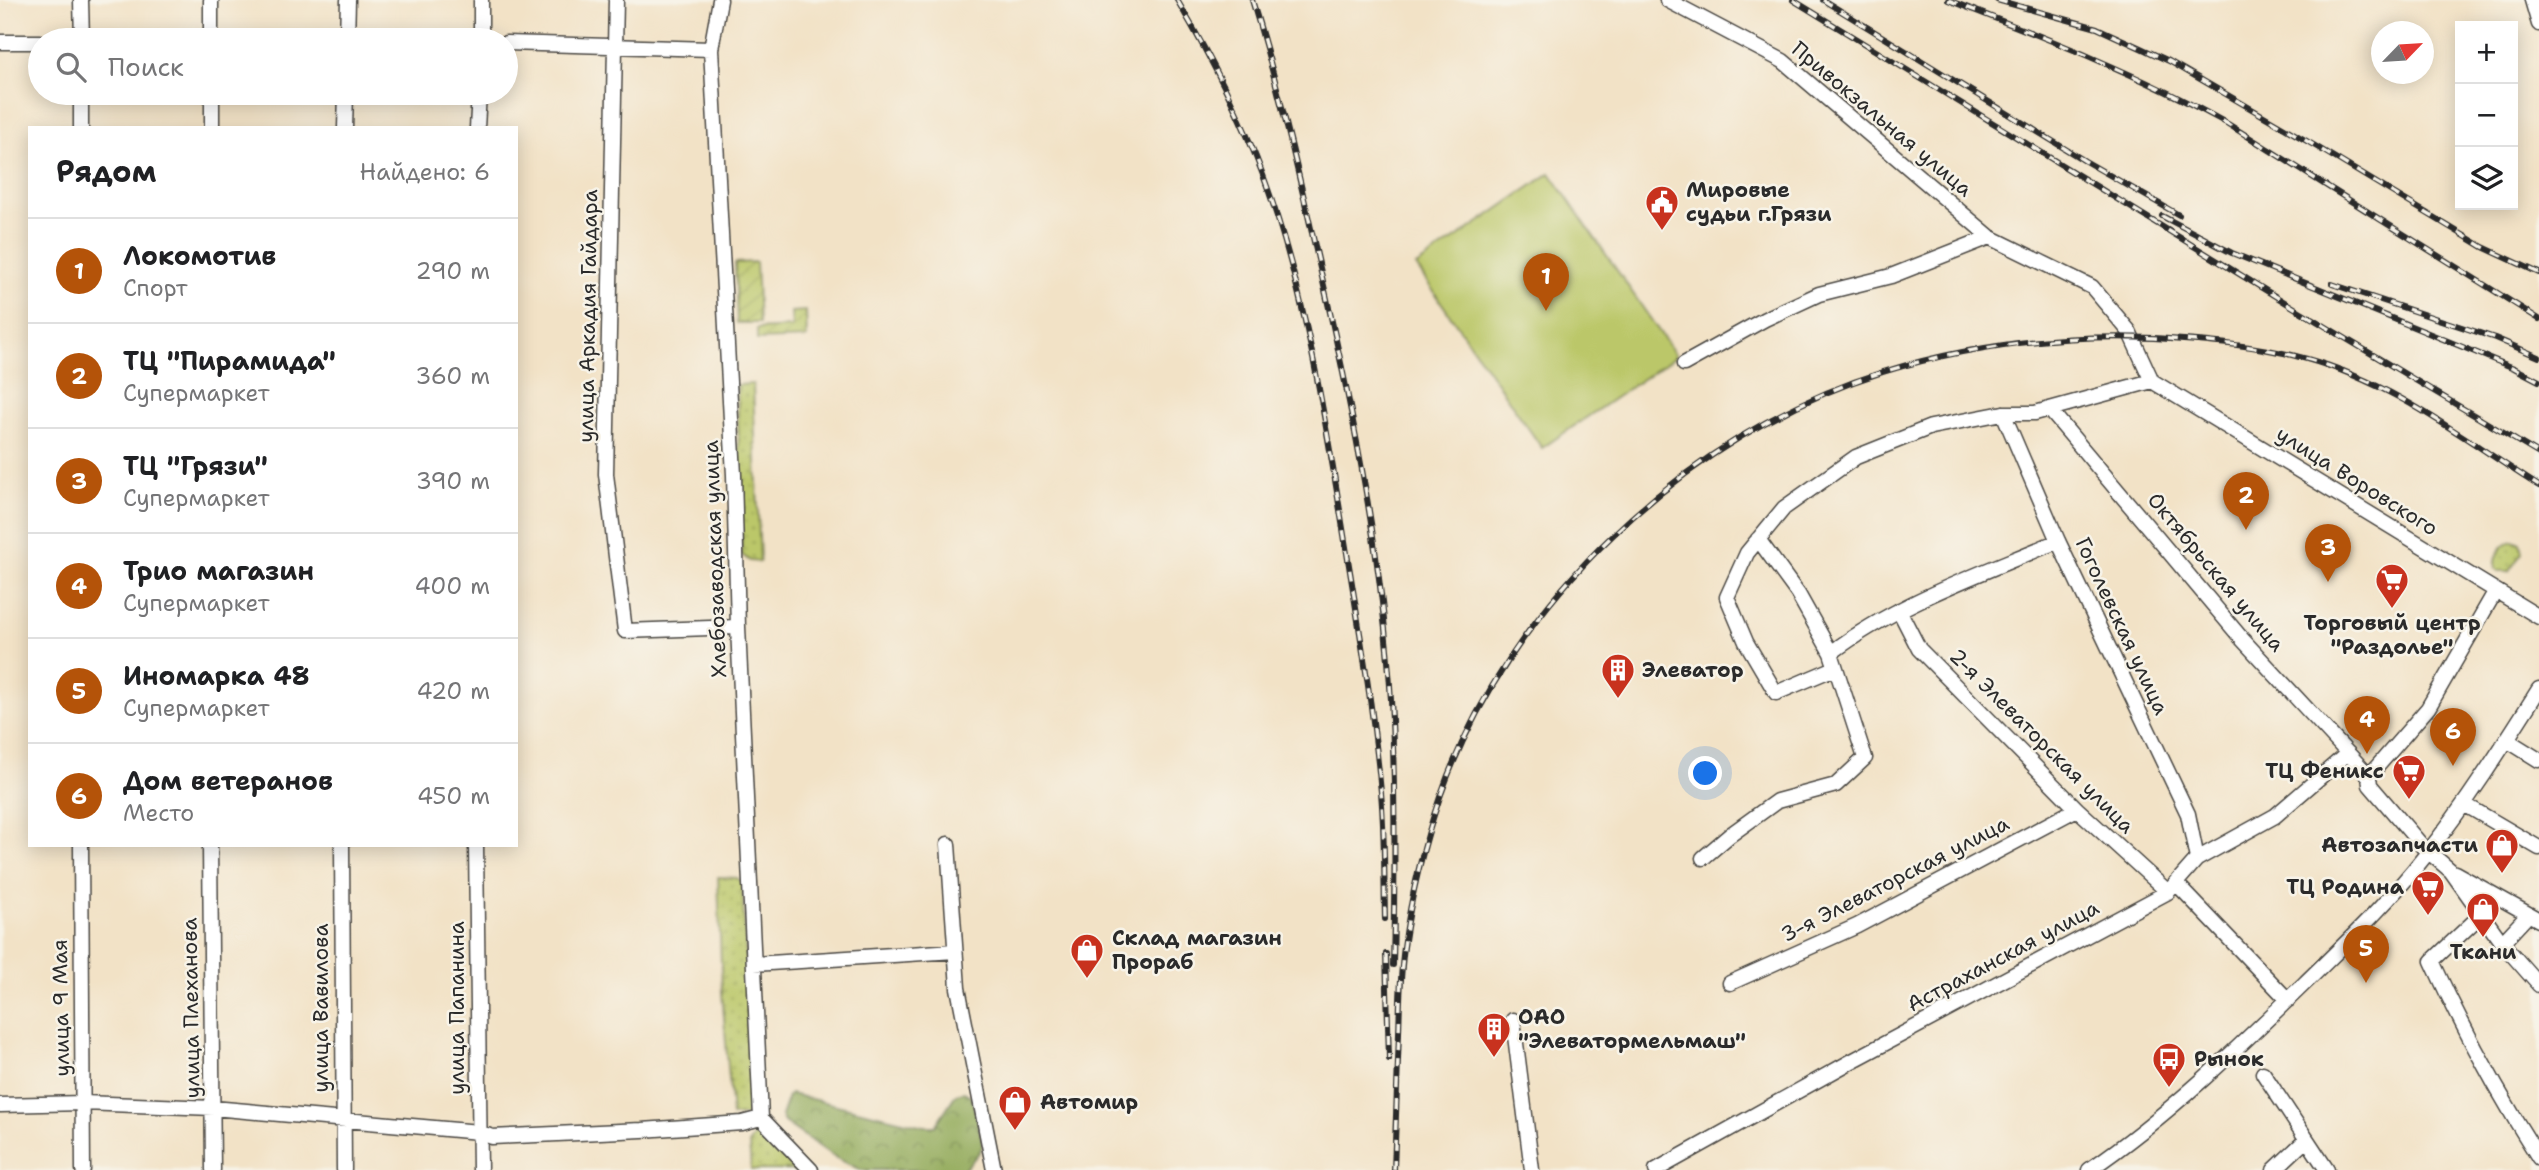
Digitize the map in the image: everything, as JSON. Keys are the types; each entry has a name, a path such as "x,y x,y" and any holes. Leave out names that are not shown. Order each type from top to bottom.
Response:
{"street":[{"path":"81,0 82,28"},
{"path":"211,0 211,28"},
{"path":"347,28 348,0"},
{"path":"481,0 481,28"},
{"name":"улица Аркадия Гайдара","path":"616,0 606,474 625,631 738,627"},
{"name":"Хлебозаводская улица","path":"720,0 712,49 734,475 738,627 761,1118"},
{"name":"Привокзальная улица","path":"1667,0 1783,61 1990,237 2091,287 2129,331 2152,380"},
{"path":"2532,0 2539,24"},
{"path":"0,42 28,42"},
{"path":"518,43 712,49"},
{"path":"81,126 82,105"},
{"path":"212,105 212,126"},
{"path":"345,126 346,105"},
{"path":"477,126 478,105"},
{"path":"1685,364 1765,319 1819,294 1891,276 1990,237"},
{"path":"1835,668 1776,693 1746,642 1727,597 1747,553 1784,508 1856,457 1931,427 2003,413 2035,413 2152,380"},
{"name":"улица Воровского","path":"2152,380 2539,617"},
{"name":"Октябрьская улица","path":"2049,408 2242,639 2369,776 2370,785 2428,852 2451,871 2502,943 2539,985"},
{"name":"Гоголевская улица","path":"2003,413 2058,541 2188,814 2197,859"},
{"path":"1703,858 1777,802 1836,785 1865,758 1830,653 1798,594 1758,539"},
{"path":"1830,653 1854,635 1899,610 2058,541"},
{"path":"2369,776 2428,708 2495,592"},
{"name":"2-я Элеваторская улица","path":"1899,610 1919,649 2077,809 2173,888 2288,1000"},
{"path":"2089,1170 2116,1152 2212,1072 2376,912 2428,852 2464,804 2539,689"},
{"path":"2507,740 2539,760"},
{"name":"Астраханская улица","path":"1657,1170 1852,1061 2173,888 2197,859 2275,816 2348,753"},
{"path":"2464,804 2539,848"},
{"name":"3-я Элеваторская улица","path":"1730,982 1857,926 2077,809"},
{"path":"948,844 958,988 994,1170"},
{"name":"улица 9 Мая","path":"81,847 83,1170"},
{"name":"улица Плеханова","path":"211,847 213,1170"},
{"name":"улица Вавилова","path":"342,847 344,1170"},
{"name":"улица Папанина","path":"476,847 480,1170"},
{"path":"2451,871 2534,917 2502,943"},
{"path":"2481,915 2432,961 2453,1007 2511,1114 2539,1158"},
{"path":"754,964 955,951"},
{"path":"1513,1020 1532,1170"},
{"path":"2263,1073 2328,1170"},
{"path":"0,1105 83,1103 213,1108 479,1132 492,1137 730,1124 761,1118 811,1170"},
{"path":"2274,1170 2306,1140"},
{"path":"796,1154 823,1170"}],"green space":[{"path":"1550,173 1676,356 1542,448 1416,266"},
{"path":"756,262 759,323 737,323 735,263"},
{"path":"806,311 807,338 757,340 757,329 792,327 791,312"},
{"path":"753,384 760,562 750,561 742,555 737,385"},
{"path":"2513,540 2520,543 2522,553 2509,571 2497,571 2495,562 2498,553"},
{"path":"718,877 737,878 742,882 754,1112 748,1115 732,1116 722,993"},
{"path":"964,1092 971,1096 982,1147 964,1170 861,1170 836,1158 784,1122 781,1116 791,1094 924,1126 935,1126 956,1094"},
{"path":"754,1136 761,1137 807,1170 751,1170 749,1143"}],"railway":[{"path":"1177,0 1224,86 1254,152 1278,220 1303,310 1330,449 1373,721 1383,816 1385,919"},
{"path":"1252,0 1281,103 1322,277 1356,435 1374,540 1387,647 1393,733 1393,965"},
{"path":"1793,0 2288,304 2539,454"},
{"path":"1823,0 2085,161 2179,215"},
{"path":"1948,0 2125,72 2228,124 2539,319"},
{"path":"1997,0 2097,28 2169,61 2483,247 2539,273"},
{"path":"2162,216 2232,253 2514,368 2539,381"},
{"path":"2332,284 2495,338 2539,357"},
{"path":"1394,1170 1401,979 1407,928 1418,871 1434,815 1471,726 1510,657 1558,593 1614,535 1675,482 1741,437 1810,400 1883,372 1916,363 2017,343 2086,338 2154,338 2270,350 2339,369 2399,397 2539,486"},
{"path":"1386,954 1389,1059"}],"place":[{"name":"Мировые судьи г.Грязи","path":"1662,232"},
{"name":"Локомотив","path":"1546,311"},
{"name":"ТЦ \"Пирамида\"","path":"2246,530"},
{"name":"ТЦ \"Грязи\"","path":"2328,582"},
{"name":"Торговый центр \"Раздолье\"","path":"2392,610"},
{"name":"Элеватор","path":"1618,700"},
{"name":"Трио магазин","path":"2367,754"},
{"name":"Дом ветеранов","path":"2453,766"},
{"name":"ТЦ Феникс","path":"2409,801"},
{"name":"Автозапчасти","path":"2502,875"},
{"name":"ТЦ Родина","path":"2428,917"},
{"name":"Ткани","path":"2483,939"},
{"name":"Склад магазин Прораб","path":"1087,980"},
{"name":"Иномарка 48","path":"2366,983"},
{"name":"ОАО \"Элеватормельмаш\"","path":"1494,1059"},
{"name":"Рынок","path":"2169,1089"},
{"name":"Автомир","path":"1015,1132"}]}
